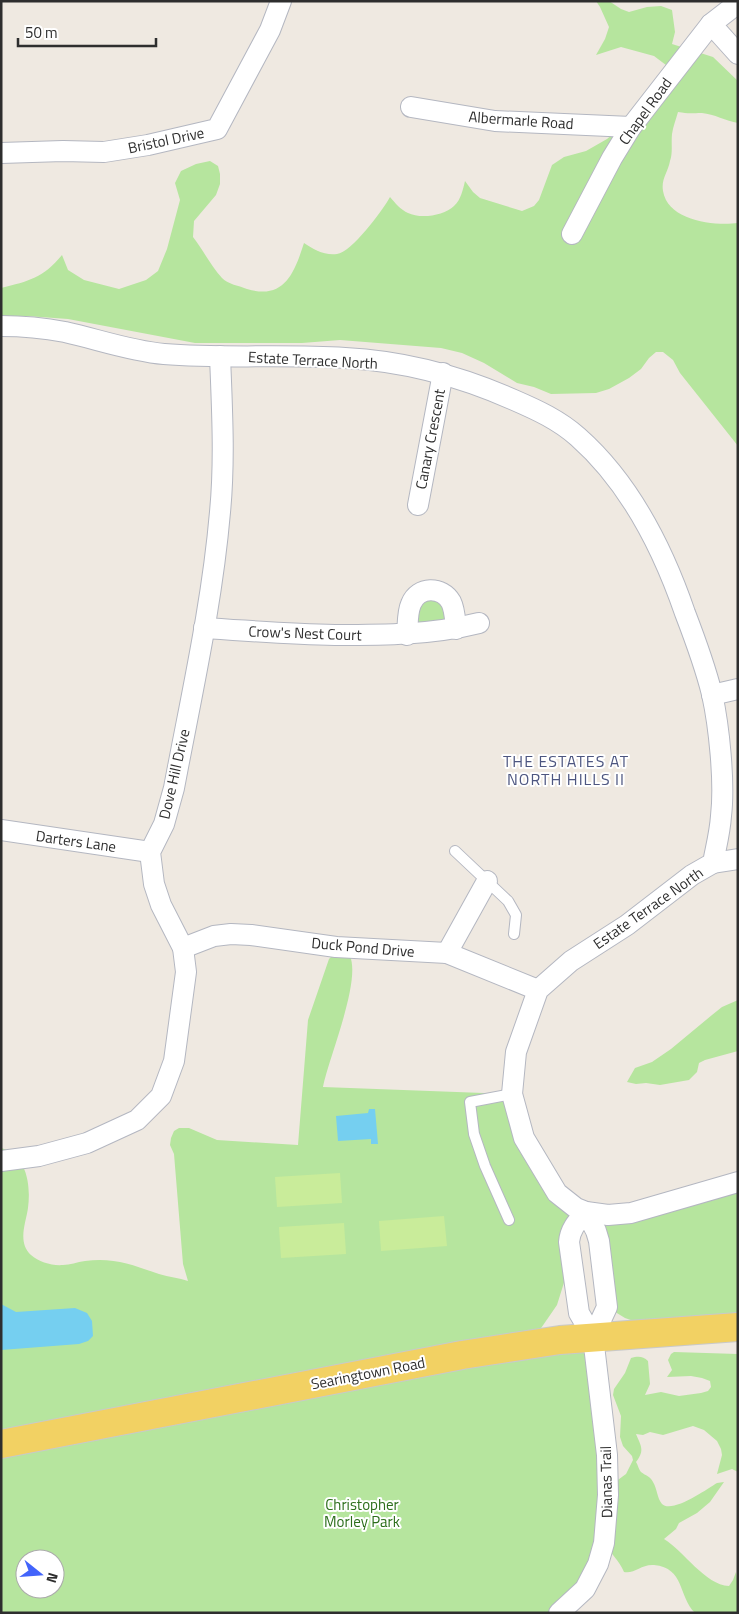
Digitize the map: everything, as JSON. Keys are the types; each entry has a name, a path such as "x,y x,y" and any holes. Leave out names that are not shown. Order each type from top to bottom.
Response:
{"main road":[{"name":"Searingtown Road","path":"1,1444 462,1355 560,1340 738,1327"}],"street":[{"name":"Bristol Drive","path":"1,153 104,152 148,145 217,129 270,30 281,1"},
{"name":"Chapel Road","path":"572,234 608,164 631,127 711,24 738,3"},
{"path":"711,24 738,54"},
{"name":"Albermarle Road","path":"411,107 495,121 631,127"},
{"name":"Estate Terrace North","path":"1,326 21,326 62,331 159,353 346,358 402,365 443,373 483,386 556,420 579,438 609,468 640,514 674,581 712,695 722,787 722,813 713,863 672,890 627,925 571,961 538,990 516,1052 512,1094 524,1138 557,1193 576,1208 586,1212"},
{"name":"Dove Hill Drive","path":"150,852 164,824 174,788 215,567 221,509 222,429 220,356"},
{"name":"Canary Crescent","path":"418,505 443,373"},
{"path":"407,635 410,606 413,600 424,591 432,590 445,594 450,600 453,606 456,629"},
{"name":"Crow's Nest Court","path":"204,628 272,633 407,635 456,629 479,623"},
{"path":"712,695 738,689"},
{"name":"Darters Lane","path":"1,830 150,852"},
{"path":"1,1161 40,1156 87,1143 137,1120 161,1096 174,1061 186,972 183,948 161,905 154,884 150,852"},
{"path":"713,863 738,859"},
{"path":"447,953 487,882"},
{"name":"Duck Pond Drive","path":"183,948 214,936 231,934 336,946 447,953 538,990"},
{"path":"586,1212 608,1215 631,1213 738,1182"},
{"path":"586,1212 599,1241 607,1307 593,1337"},
{"path":"586,1212 574,1224 569,1242 579,1313 593,1337"},
{"name":"Dianas Trail","path":"560,1613 578,1597 589,1582 602,1554 606,1529 608,1494 607,1456 593,1337"}],"lane":[{"path":"455,851 508,901 516,914 514,934"},
{"path":"509,1220 485,1166 474,1134 470,1102 512,1094"}],"green space":[{"path":"596,1 609,1 629,12 647,7 661,6 672,10 675,32 672,44 713,57 738,81 738,123 702,113 678,112 672,134 671,158 664,179 663,191 673,209 683,215 705,222 738,223 738,446 680,373 673,360 663,352 656,352 641,369 609,389 596,393 551,394 517,383 484,363 462,353 441,348 340,340 302,343 195,343 68,319 27,316 1,318 1,288 35,278 48,269 62,255 68,270 84,280 119,289 146,280 158,271 167,249 180,200 175,183 181,171 196,164 210,161 218,166 220,184 216,195 194,221 193,237 224,280 247,289 260,291 270,291 286,282 296,265 304,243 315,250 333,254 343,252 350,247 366,230 390,197 408,213 419,216 432,216 450,209 456,204 465,181 480,198 522,211 534,206 539,200 552,165 564,157 586,151 607,139 628,121 666,65 654,56 621,47 596,55 609,27"},
{"path":"437,593 454,627 410,632 411,607"},
{"name":"Christopher Morley Park","path":"333,955 350,956 352,968 348,1001 323,1087 512,1094 524,1138 586,1212 557,1305 537,1334 593,1337 611,1485 626,1474 633,1460 632,1456 623,1446 620,1437 621,1416 613,1395 614,1389 625,1373 631,1358 640,1357 648,1361 650,1384 645,1395 661,1392 679,1396 708,1391 711,1387 710,1381 691,1376 667,1377 672,1370 668,1360 671,1354 674,1352 738,1354 738,1472 732,1469 717,1474 722,1455 717,1441 704,1430 693,1426 663,1435 650,1432 643,1435 636,1434 641,1445 641,1451 636,1462 641,1472 652,1480 662,1504 667,1506 681,1503 717,1483 724,1482 710,1502 697,1513 679,1523 676,1529 664,1539 672,1544 703,1574 720,1584 729,1586 736,1572 738,1579 738,1613 695,1613 671,1571 664,1567 649,1565 632,1572 624,1572 604,1543 560,1613 1,1613 1,1148 17,1157 22,1164 28,1181 29,1199 23,1238 27,1250 38,1260 54,1265 68,1265 95,1260 114,1261 188,1281 183,1264 174,1154 170,1145 174,1131 179,1128 189,1128 217,1140 298,1145 308,1020 329,959"},
{"path":"738,1000 738,1051 699,1063 697,1072 689,1080 660,1085 627,1082 635,1068 652,1062 671,1049 722,1007"},
{"path":"340,1173 342,1203 277,1207 275,1177"},
{"path":"738,1186 738,1327 648,1326 625,1318 607,1307 586,1212"},
{"path":"444,1216 447,1246 381,1251 379,1221"},
{"path":"344,1223 346,1254 281,1258 279,1227"}],"water":[{"path":"369,1109 375,1109 378,1144 371,1144 371,1139 338,1141 336,1116 368,1113"},
{"path":"1,1304 16,1312 75,1308 87,1313 92,1321 93,1336 88,1341 79,1344 1,1350"}],"district":[{"name":"THE ESTATES AT NORTH HILLS II","path":"566,770"}]}
